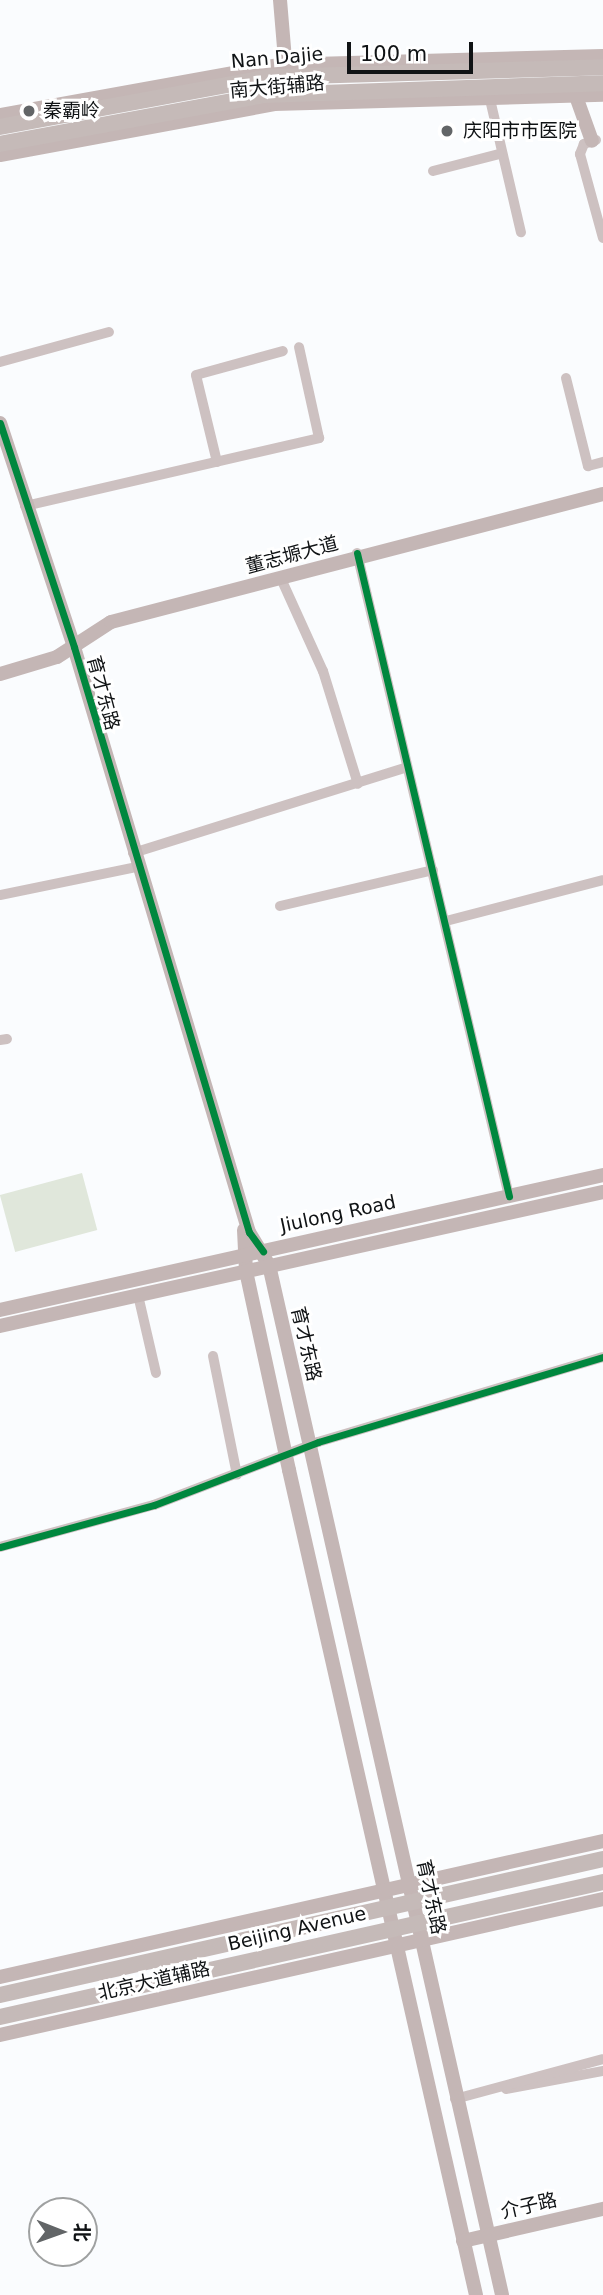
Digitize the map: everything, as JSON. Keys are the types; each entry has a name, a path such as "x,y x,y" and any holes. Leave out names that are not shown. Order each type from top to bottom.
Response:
{"main road":[{"path":"279,0 290,78"},
{"path":"288,0 290,78"},
{"name":"南大街辅路","path":"0,115 290,78 603,56"},
{"name":"Nan Dajie","path":"0,127 290,78 603,67"},
{"name":"Nan Dajie","path":"0,144 290,78 563,82 593,90"},
{"path":"593,90 594,141"},
{"name":"南大街辅路","path":"0,155 237,109 593,90"},
{"name":"育才东路","path":"0,423 71,645 132,860 245,1233 246,1271 286,1456 476,2295"},
{"name":"育才东路","path":"0,440 71,645"},
{"name":"董志塬大道","path":"0,672 71,645 100,626 357,555 603,492"},
{"name":"育才东路","path":"132,860 249,1232 263,1251 269,1265 413,1902 454,2099 502,2295"},
{"name":"Jiulong Road","path":"0,1310 603,1175"},
{"name":"Jiulong Road","path":"0,1326 603,1192"},
{"name":"北京大道辅路","path":"0,1977 603,1841"},
{"name":"Beijing Avenue","path":"0,1995 603,1859"},
{"name":"Beijing Avenue","path":"1,2012 603,1882"},
{"name":"北京大道辅路","path":"3,2034 603,1899"},
{"path":"1,2012 3,2034"},
{"name":"介子路","path":"464,2245 603,2209"},
{"name":"介子路","path":"488,2239 603,2217"}],"street":[{"path":"489,95 499,154 521,233"},
{"path":"594,141 580,154 603,238"},
{"path":"433,171 499,154"},
{"path":"0,362 109,332"},
{"path":"25,506 319,438 299,346"},
{"path":"218,462 195,375 284,351"},
{"path":"566,378 588,466 603,462"},
{"path":"357,555 446,921 509,1196"},
{"path":"283,583 323,671 358,784"},
{"path":"0,895 132,860 407,767"},
{"path":"281,906 433,870"},
{"path":"446,921 603,880"},
{"path":"138,1295 156,1373"},
{"path":"213,1356 237,1475"},
{"path":"0,1547 154,1505 309,1446 603,1357"},
{"path":"495,2090 603,2059"},
{"path":"454,2099 603,2071"}],"shaded area":[{"path":"82,1173 97,1230 15,1252 0,1195"}],"cycle path":[{"path":"0,423 74,647 249,1232 263,1251"},
{"path":"357,553 509,1196"},
{"path":"0,1547 154,1505 318,1442 603,1357"}],"place":[{"name":"秦霸岭","path":"29,111"},
{"name":"庆阳市市医院","path":"447,131"}]}
